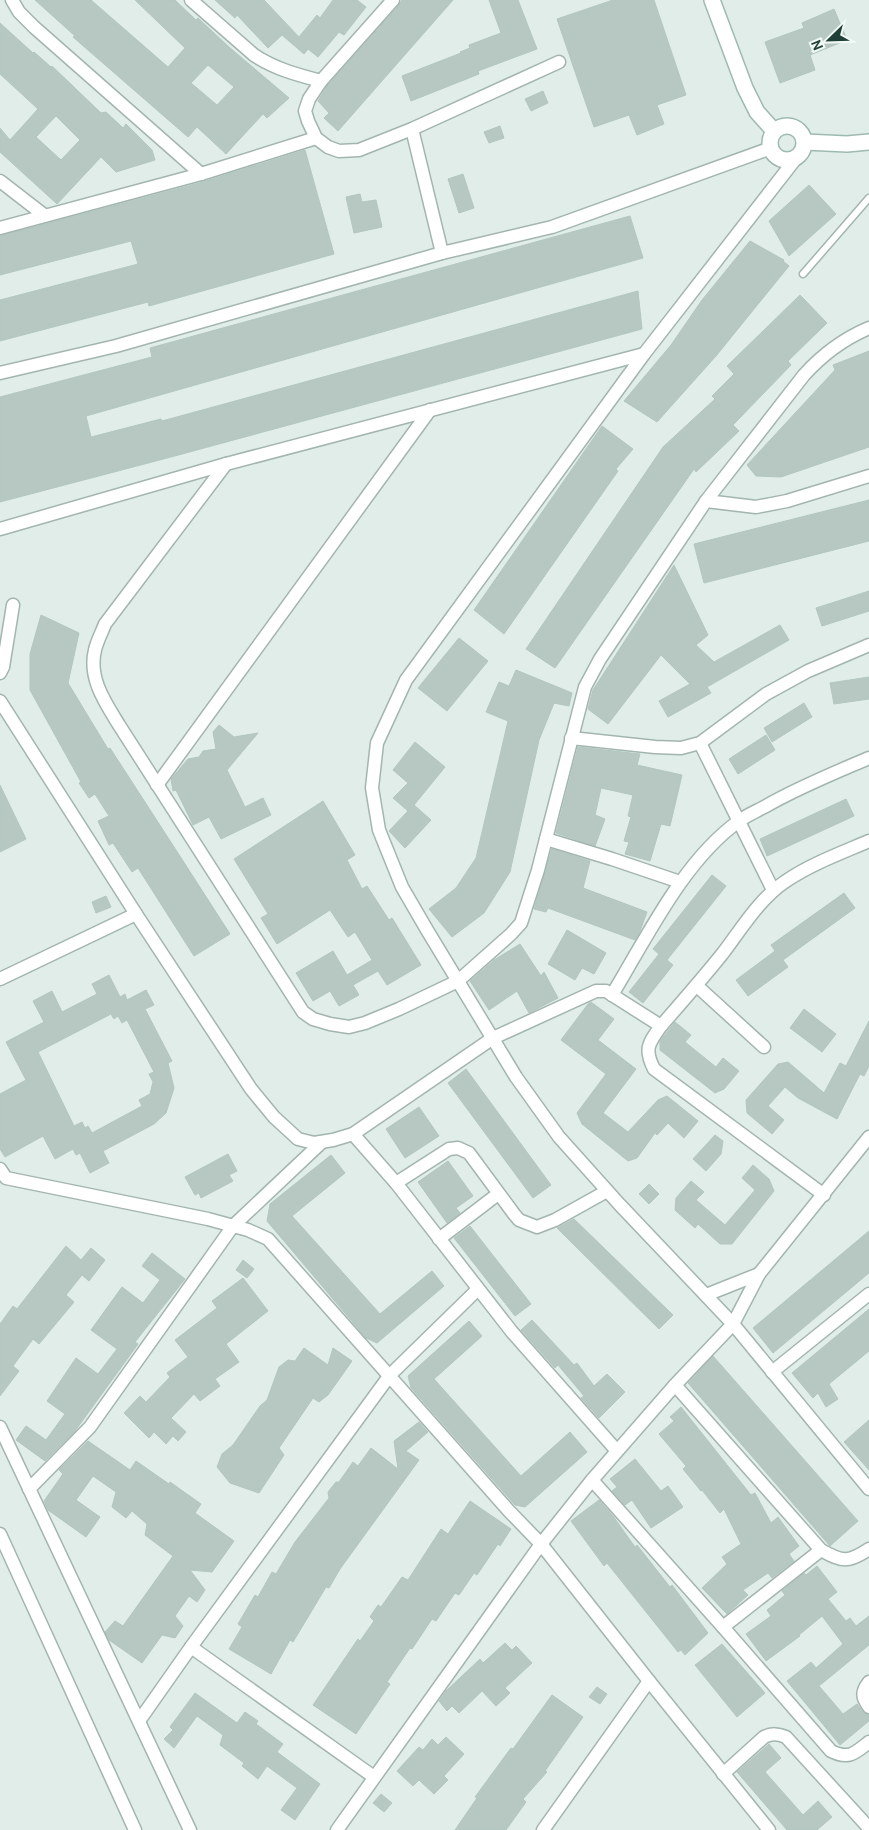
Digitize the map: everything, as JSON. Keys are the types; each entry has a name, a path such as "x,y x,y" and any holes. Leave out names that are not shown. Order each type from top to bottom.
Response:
{"main road":[{"path":"712,0 745,88 757,112 774,131"},
{"path":"785,125 791,126 801,132 805,142 803,150 797,157 791,160 779,158 771,148 771,136 774,131 785,125"},
{"path":"805,142 847,144 869,142"}],"street":[{"path":"12,0 19,12 34,27 201,174"},
{"path":"191,0 254,55 290,73 321,81"},
{"path":"393,0 321,81 309,98 306,116 316,138 328,147 339,151 359,150 412,129 559,62"},
{"path":"412,129 442,253"},
{"path":"0,228 201,174 316,138"},
{"path":"0,373 116,346 442,253 552,227 771,148"},
{"path":"797,157 644,354 406,680 378,743 372,788 379,830 402,887 516,1077 559,1137 607,1191 733,1324 868,1487"},
{"path":"0,181 44,215"},
{"path":"226,464 105,624 95,649 94,676 102,697 303,1012 313,1019 330,1024 349,1026 365,1023 458,981 492,952 521,923 546,839 585,687 600,660 706,501 804,375 819,358 846,338 869,328"},
{"path":"0,528 226,464 644,354"},
{"path":"157,785 430,410"},
{"path":"706,501 756,507 788,501 869,476"},
{"path":"0,673 13,605"},
{"path":"571,738 655,748 681,748 700,743 766,694 808,671 869,645"},
{"path":"0,701 136,914 251,1089 274,1117 298,1139 314,1143 353,1134 493,1038 599,990 612,994 661,1026"},
{"path":"700,743 774,890"},
{"path":"612,994 680,882 699,858 739,821 797,789 869,758"},
{"path":"546,839 680,882"},
{"path":"824,1194 654,1070 647,1052 649,1044 661,1026 697,986 759,906 774,890 786,880 869,841"},
{"path":"0,979 136,914"},
{"path":"697,986 764,1046"},
{"path":"353,1134 396,1183 477,1290 617,1451"},
{"path":"337,1830 542,1544 617,1451 675,1385 733,1324 759,1274 869,1137"},
{"path":"29,1489 90,1427 233,1226 322,1142"},
{"path":"396,1183 449,1149 458,1148 469,1153 498,1194 520,1220 538,1227 555,1220 607,1191"},
{"path":"2,1177 208,1219 255,1233 274,1244 509,1511 542,1544 723,1774 770,1830"},
{"path":"439,1239 498,1194"},
{"path":"706,1295 759,1274"},
{"path":"139,1721 191,1646 390,1375 477,1290"},
{"path":"772,1372 869,1294"},
{"path":"675,1385 821,1550 837,1559 846,1560 857,1557 869,1549"},
{"path":"0,1426 190,1830"},
{"path":"592,1480 723,1626 831,1751 847,1756 854,1754 869,1742"},
{"path":"0,1534 5,1554 135,1830"},
{"path":"723,1626 821,1550"},
{"path":"191,1646 374,1777"},
{"path":"543,1830 649,1681"},
{"path":"869,1682 862,1696 869,1707"},
{"path":"723,1774 764,1738 770,1735 786,1737 869,1828"}],"lane":[{"path":"803,274 869,198"}],"building":[{"path":"35,0 91,0 168,67 185,48 135,0 175,0 289,98 267,118 263,114 226,154 197,127 188,137 73,37 75,36","holes":["208,65 234,87 217,105 191,83"]},
{"path":"215,0 264,0 299,37 317,15 320,18 333,0 357,0 366,7 344,35 339,32 318,57 308,49 304,54 282,35 268,48 237,15 235,18"},
{"path":"402,0 453,0 338,131 324,118 329,113 318,101 327,86"},
{"path":"489,0 518,0 537,49 478,71 479,74 411,101 402,76 461,53 470,48 469,45 501,33"},
{"path":"613,0 654,0 686,95 657,105 664,124 637,135 629,115 594,127 557,19"},
{"path":"834,9 847,40 810,55 815,70 780,83 765,42 804,28 802,23"},
{"path":"0,23 33,53 52,66 101,113 106,112 123,128 126,124 152,150 155,160 116,172 101,157 57,204 0,152 0,128 10,140 38,109 0,74","holes":["56,116 80,140 61,160 36,137"]},
{"path":"543,91 548,103 531,111 525,99"},
{"path":"500,126 504,138 489,143 484,132"},
{"path":"305,150 334,254 149,306 148,302 0,341 0,300 138,264 131,241 0,275 0,236 203,182"},
{"path":"463,174 474,208 459,213 448,179"},
{"path":"809,185 836,214 789,256 769,221"},
{"path":"360,194 362,202 376,200 382,227 354,233 346,197"},
{"path":"630,216 643,258 86,416 91,437 161,419 162,421 638,291 642,329 0,502 0,397 152,357 150,348"},
{"path":"750,241 784,260 789,266 716,356 657,422 624,401 671,345 702,300"},
{"path":"800,295 827,323 788,361 791,365 733,425 739,431 696,472 694,469 555,668 526,649 663,447 715,399 712,396 734,374 727,366"},
{"path":"869,351 869,447 781,477 756,476 747,465 835,370 833,365"},
{"path":"602,426 633,449 616,469 618,471 504,634 474,610"},
{"path":"869,500 869,541 704,583 694,544"},
{"path":"674,565 708,635 696,645 714,662 780,625 789,640 707,687 711,693 668,717 659,701 690,684 661,655 608,724 588,709 593,690"},
{"path":"869,591 869,611 822,626 816,608"},
{"path":"41,615 79,633 68,683 108,749 110,748 230,934 194,956 138,868 132,872 113,843 109,845 98,821 109,816 95,794 89,798 79,783 81,782 30,690 30,654"},
{"path":"459,638 488,661 447,711 418,688"},
{"path":"516,670 572,693 569,706 554,703 539,740 510,872 484,913 452,937 429,909 456,888 476,858 508,721 486,712 499,682 509,686"},
{"path":"869,677 869,699 834,704 830,683"},
{"path":"804,703 812,717 772,742 764,728"},
{"path":"219,725 234,737 258,733 227,770 245,807 263,798 271,815 221,839 209,817 193,825 176,790 173,791 171,779 188,759 199,757 203,751 216,749 213,732"},
{"path":"766,735 775,750 738,774 729,759"},
{"path":"415,742 445,767 414,805 431,820 405,848 389,831 408,811 393,798 408,783 393,770"},
{"path":"578,747 640,754 637,765 682,775 670,826 661,824 650,861 625,854 629,842 624,841 631,817 628,816 633,795 601,788 595,815 605,819 595,846 556,833"},
{"path":"0,785 26,839 0,852"},
{"path":"846,799 854,816 767,856 760,839"},
{"path":"323,801 355,855 347,860 362,889 367,886 389,920 392,918 421,965 387,985 378,971 353,985 359,995 339,1006 330,991 313,1001 296,973 333,951 347,975 372,960 355,932 348,937 330,910 277,944 261,918 268,914 234,859"},
{"path":"552,849 590,861 583,888 647,912 635,940 548,908 546,912 534,909"},
{"path":"712,875 726,886 667,960 673,965 643,1003 629,992 659,954 653,949"},
{"path":"844,893 855,908 783,960 788,967 748,996 736,980 775,951 771,945"},
{"path":"106,896 111,907 96,913 92,902"},
{"path":"567,930 606,953 594,974 582,968 575,980 548,964"},
{"path":"520,944 541,976 544,972 558,998 529,1013 517,991 489,1010 470,981 494,960"},
{"path":"109,975 120,997 125,994 127,1000 146,990 154,1005 145,1009 172,1061 168,1063 174,1088 166,1113 154,1124 103,1151 109,1163 90,1173 80,1153 76,1155 73,1149 55,1159 43,1136 5,1157 0,1149 0,1094 26,1080 6,1042 44,1022 33,1001 52,991 62,1012 97,994 92,984","holes":["111,1014 114,1019 118,1016 122,1023 127,1020 154,1072 149,1074 153,1082 150,1094 139,1100 142,1106 92,1133 88,1126 85,1128 82,1122 74,1126 38,1052"]},
{"path":"591,1002 614,1019 598,1040 636,1069 603,1113 628,1132 658,1100 667,1096 698,1121 684,1138 668,1123 657,1135 655,1133 637,1158 628,1161 582,1124 577,1113 606,1074 561,1040"},
{"path":"804,1009 836,1034 822,1052 790,1028"},
{"path":"869,1021 869,1066 864,1076 860,1074 837,1119 798,1098 785,1087 768,1106 784,1120 772,1134 747,1113 746,1100 778,1064 788,1062 824,1093 840,1063 846,1066"},
{"path":"675,1022 691,1035 685,1042 716,1067 723,1058 739,1071 724,1089 715,1093 660,1050 660,1041"},
{"path":"466,1069 551,1185 533,1198 448,1083"},
{"path":"419,1107 439,1136 405,1158 386,1129"},
{"path":"715,1135 723,1141 721,1154 706,1171 693,1159"},
{"path":"228,1154 237,1171 229,1175 233,1181 201,1198 199,1193 195,1195 185,1177"},
{"path":"331,1155 345,1173 292,1216 380,1314 432,1271 444,1286 377,1343 366,1338 267,1221 270,1204"},
{"path":"448,1161 473,1196 456,1208 460,1213 447,1223 418,1182"},
{"path":"753,1165 769,1179 774,1191 732,1244 720,1244 698,1224 695,1228 675,1210 676,1198 691,1181 704,1192 696,1200 725,1225 755,1190 742,1178"},
{"path":"649,1184 659,1194 649,1204 639,1194"},
{"path":"574,1219 673,1315 659,1329 557,1228"},
{"path":"470,1226 531,1304 515,1316 454,1238"},
{"path":"869,1231 869,1273 773,1353 753,1328"},
{"path":"66,1246 81,1260 91,1248 105,1260 89,1281 82,1275 66,1295 74,1302 39,1344 33,1339 13,1366 19,1371 0,1396 0,1324 13,1306 17,1309"},
{"path":"152,1253 185,1279 135,1342 138,1344 75,1431 45,1461 16,1440 26,1426 46,1440 65,1414 47,1401 76,1358 98,1374 117,1349 91,1330 122,1287 143,1303 160,1280 142,1266"},
{"path":"243,1260 254,1269 247,1278 236,1270"},
{"path":"243,1278 268,1311 226,1344 239,1362 215,1379 220,1386 200,1401 194,1394 171,1418 186,1432 178,1441 173,1436 166,1444 154,1432 149,1438 124,1413 140,1396 146,1402 170,1377 167,1373 188,1357 175,1340 217,1308 212,1301"},
{"path":"869,1309 869,1351 829,1384 838,1399 826,1407 818,1393 813,1398 792,1373"},
{"path":"532,1320 574,1365 577,1363 594,1386 607,1374 625,1392 599,1418 581,1398 584,1396 558,1365 555,1368 521,1330"},
{"path":"469,1321 482,1336 434,1379 521,1476 570,1432 587,1452 525,1507 515,1505 411,1388 408,1376"},
{"path":"304,1348 328,1365 333,1348 352,1361 328,1395 319,1402 313,1398 279,1448 284,1455 259,1493 230,1483 217,1467 222,1454 233,1445 260,1406 267,1400 279,1367 288,1360 295,1361"},
{"path":"713,1356 858,1521 830,1546 688,1383"},
{"path":"681,1407 751,1495 755,1493 771,1523 778,1517 799,1546 789,1554 794,1561 772,1578 768,1573 743,1590 748,1595 727,1614 702,1588 727,1564 722,1557 741,1544 724,1509 720,1513 683,1469 686,1466 659,1434 674,1421 670,1417"},
{"path":"869,1420 869,1470 844,1442"},
{"path":"419,1422 428,1432 406,1451 419,1460 340,1569 329,1588 326,1587 293,1642 290,1640 271,1674 229,1649 242,1627 238,1624 255,1595 258,1597 272,1572 276,1574 295,1542 329,1498 328,1492 336,1482 339,1482 353,1462 358,1466 371,1448 398,1469 394,1441"},
{"path":"88,1441 130,1470 136,1461 169,1484 170,1482 201,1504 195,1513 234,1541 212,1572 190,1570 205,1590 197,1602 189,1596 175,1616 183,1626 175,1638 162,1635 142,1663 109,1640 105,1632 115,1621 123,1626 173,1556 145,1535 147,1524 132,1511 126,1518 112,1507 116,1492 93,1476 76,1500 100,1517 86,1537 48,1510 44,1501 63,1474 59,1470"},
{"path":"635,1459 661,1491 668,1486 683,1507 651,1528 632,1500 625,1505 612,1491 617,1487 610,1479"},
{"path":"599,1500 635,1547 637,1545 670,1587 672,1585 708,1633 685,1655 681,1650 678,1652 607,1563 604,1566 571,1521"},
{"path":"470,1501 511,1529 500,1546 498,1544 477,1575 474,1573 459,1595 455,1593 436,1621 432,1619 412,1649 410,1648 387,1682 390,1684 356,1734 313,1705 358,1639 360,1641 374,1621 370,1617 378,1605 381,1607 402,1577 408,1580 441,1529 448,1534"},
{"path":"817,1566 837,1592 828,1599 846,1621 850,1618 856,1626 869,1616 869,1645 819,1686 843,1714 857,1704 863,1712 869,1715 869,1721 840,1745 787,1681 811,1662 816,1668 843,1644 822,1616 800,1636 766,1661 746,1634 771,1616 767,1610 785,1595 782,1591 804,1573 806,1575"},
{"path":"505,1643 512,1650 516,1646 532,1663 505,1688 510,1693 496,1706 482,1691 459,1713 452,1706 447,1711 439,1701 446,1691 480,1659 483,1663"},
{"path":"722,1644 765,1693 737,1717 695,1665"},
{"path":"597,1687 607,1694 600,1704 589,1697"},
{"path":"195,1693 237,1723 245,1712 258,1721 256,1724 283,1744 277,1752 320,1784 295,1820 281,1810 297,1788 267,1766 258,1779 242,1766 244,1763 220,1745 223,1735 197,1716 174,1748 164,1739 173,1730 170,1727"},
{"path":"552,1695 583,1717 545,1771 547,1772 523,1799 526,1802 506,1830 455,1830 477,1798 475,1797"},
{"path":"446,1737 464,1754 444,1776 448,1780 434,1794 419,1780 413,1786 397,1771 419,1747 423,1750 432,1739 438,1745"},
{"path":"769,1744 781,1758 765,1772 803,1815 818,1801 832,1817 817,1830 787,1830 737,1772"},
{"path":"381,1794 392,1803 384,1812 373,1803"}]}
